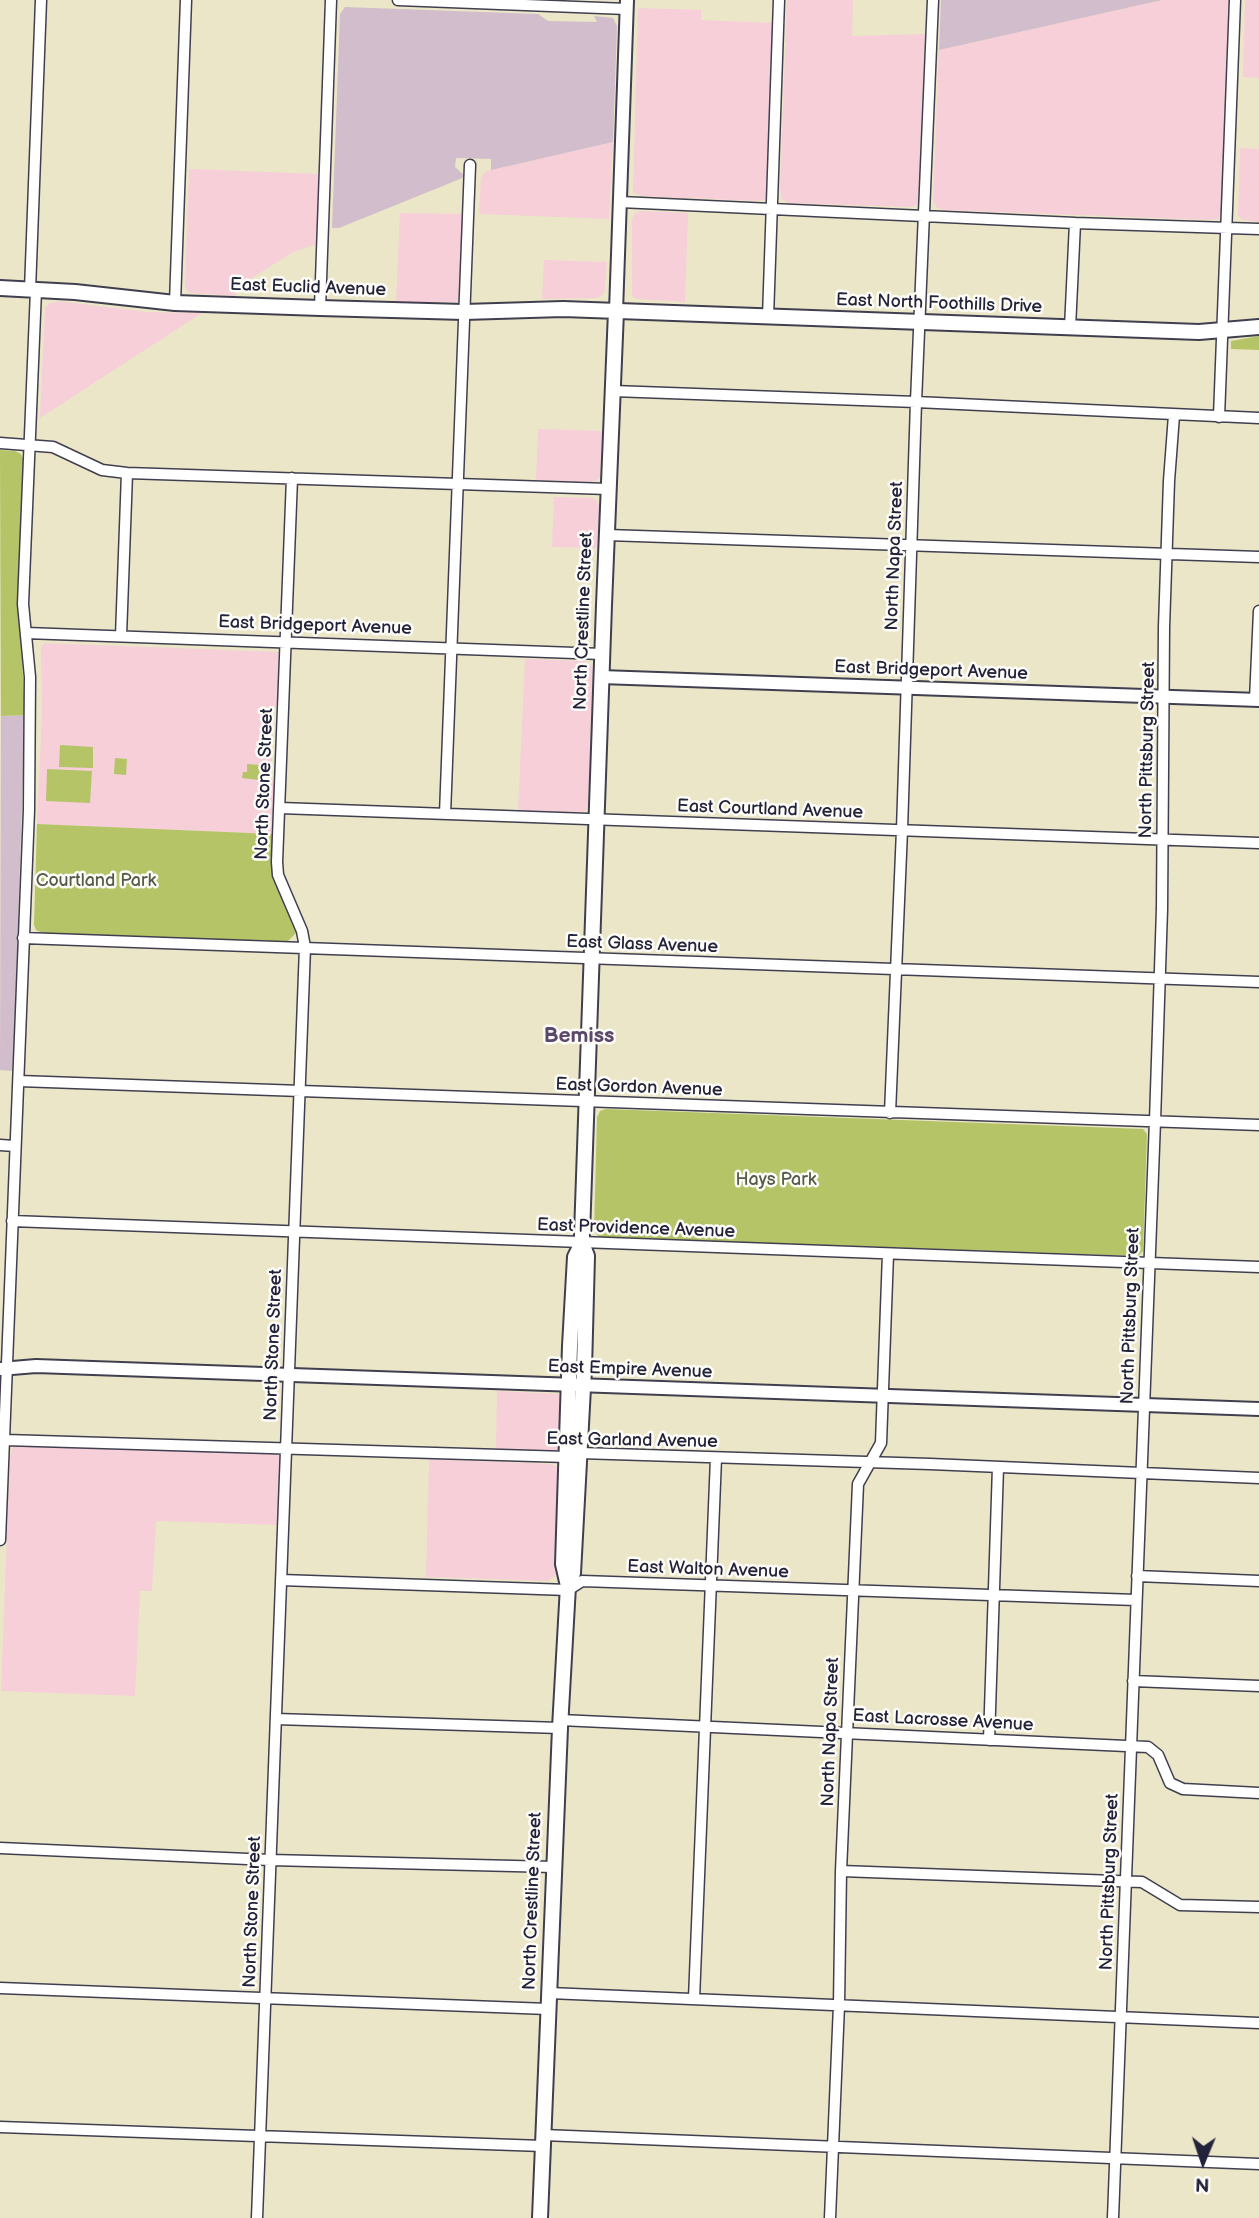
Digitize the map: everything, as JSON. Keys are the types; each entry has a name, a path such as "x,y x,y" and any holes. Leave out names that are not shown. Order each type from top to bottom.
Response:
{"main road":[{"name":"East Euclid Avenue","path":"0,288 175,303 464,312 563,309 616,311"},
{"name":"East North Foothills Drive","path":"616,311 1224,332 1259,327"},
{"name":"North Crestline Street","path":"540,2218 568,1588 563,1564 576,1385 575,1257 582,1243 616,311"}],"street":[{"path":"0,1540 5,1440 4,1368 19,1081 31,725 23,604 30,444 41,0"},
{"path":"175,303 186,0"},
{"path":"320,308 331,0"},
{"path":"398,0 627,5"},
{"path":"768,317 779,0"},
{"name":"North Napa Street","path":"890,1113 915,401 933,0"},
{"path":"1219,417 1235,0"},
{"name":"North Crestline Street","path":"616,311 627,5"},
{"path":"445,814 470,165"},
{"path":"620,202 1259,229"},
{"path":"1070,328 1075,223"},
{"path":"613,391 915,401 1259,418"},
{"name":"North Pittsburg Street","path":"1113,2218 1160,979 1164,627 1174,415"},
{"path":"0,443 52,447 102,470 127,472 608,489"},
{"path":"121,636 127,472"},
{"name":"North Stone Street","path":"257,2218 305,947 302,931 278,875 292,478"},
{"path":"607,535 1259,557"},
{"path":"1257,700 1259,611"},
{"name":"East Bridgeport Avenue","path":"26,633 602,654"},
{"name":"East Bridgeport Avenue","path":"601,677 1257,700"},
{"name":"East Courtland Avenue","path":"280,808 1259,843"},
{"name":"East Glass Avenue","path":"23,937 1259,982"},
{"name":"East Gordon Avenue","path":"19,1081 1259,1125"},
{"path":"0,1145 15,1146"},
{"name":"East Providence Avenue","path":"12,1221 1259,1267"},
{"name":"North Napa Street","path":"830,2218 839,2006 841,1871 858,1484 881,1443 888,1254"},
{"name":"East Empire Avenue","path":"4,1368 49,1366 1259,1409"},
{"name":"East Garland Avenue","path":"5,1440 869,1462 1259,1478"},
{"path":"694,1999 716,1458"},
{"path":"989,1740 999,1467"},
{"path":"1137,1576 1259,1581"},
{"name":"East Walton Avenue","path":"281,1580 568,1588 582,1581 1136,1600"},
{"path":"1133,1681 1259,1686"},
{"name":"East Lacrosse Avenue","path":"276,1719 707,1726 1148,1747 1158,1755 1170,1783 1183,1789 1259,1793"},
{"path":"0,1848 270,1860 554,1867"},
{"path":"841,1871 1142,1882 1180,1905 1259,1907"},
{"path":"0,1988 548,2009"},
{"path":"549,1993 1259,2023"},
{"path":"0,2127 261,2136 833,2145 1259,2164"}],"shaded area":[{"path":"787,0 853,0 852,36 925,34 918,203 913,207 788,203 782,199 780,191"},
{"path":"941,0 1162,0 939,50"},
{"path":"1162,0 1231,0 1222,212 1219,218 1212,220 944,210 936,207 933,200 939,50"},
{"path":"1245,0 1259,0 1259,78 1243,77"},
{"path":"345,7 538,14 548,21 597,22 594,16 613,18 617,26 613,142 491,170 491,159 456,158 455,167 465,176 460,179 339,228 332,228 340,14"},
{"path":"638,8 701,10 701,20 773,23 767,195 764,200 641,196 633,192"},
{"path":"613,142 609,219 479,214 481,178 486,171"},
{"path":"1240,148 1259,149 1259,222 1242,220 1238,215"},
{"path":"189,169 321,174 319,243 293,252 237,285 236,296 189,293 185,287"},
{"path":"639,211 688,213 685,302 637,299 632,296 632,220 634,214"},
{"path":"400,213 465,214 461,296 457,302 396,302"},
{"path":"544,260 607,262 604,294 597,298 542,299"},
{"path":"58,301 147,312 202,313 40,418 45,308"},
{"path":"538,429 602,431 600,476 597,480 536,480"},
{"path":"554,497 597,500 597,548 552,547"},
{"path":"45,643 279,652 278,702 273,711 273,834 37,824 42,713 41,647"},
{"path":"525,659 585,661 593,667 588,806 584,812 518,811"},
{"path":"25,715 13,1071 0,1070 1,716"},
{"path":"497,1391 558,1394 562,1398 559,1448 553,1451 496,1449"},
{"path":"14,1444 280,1453 277,1525 156,1521 152,1591 140,1591 135,1696 1,1691 10,1456"},
{"path":"429,1459 551,1464 558,1467 560,1472 555,1576 548,1581 426,1577"}],"green space":[{"path":"1259,336 1259,350 1231,349 1231,341"},
{"path":"0,450 15,451 21,454 24,461 19,598 25,715 1,716 1,724"},
{"path":"60,745 93,747 93,768 59,767"},
{"path":"115,758 127,759 126,775 114,774"},
{"path":"247,764 260,765 259,780 242,778 243,772 247,772"},
{"path":"47,769 92,771 90,803 46,801"},
{"name":"Courtland Park","path":"37,824 273,834 272,869 289,914 294,919 296,933 285,944 271,941 43,933 36,930 34,925"},
{"name":"Hays Park","path":"606,1109 1143,1129 1147,1134 1143,1251 1138,1256 599,1237 594,1231 597,1117 600,1111"}],"district":[{"name":"Bemiss","path":"579,1037"}]}
